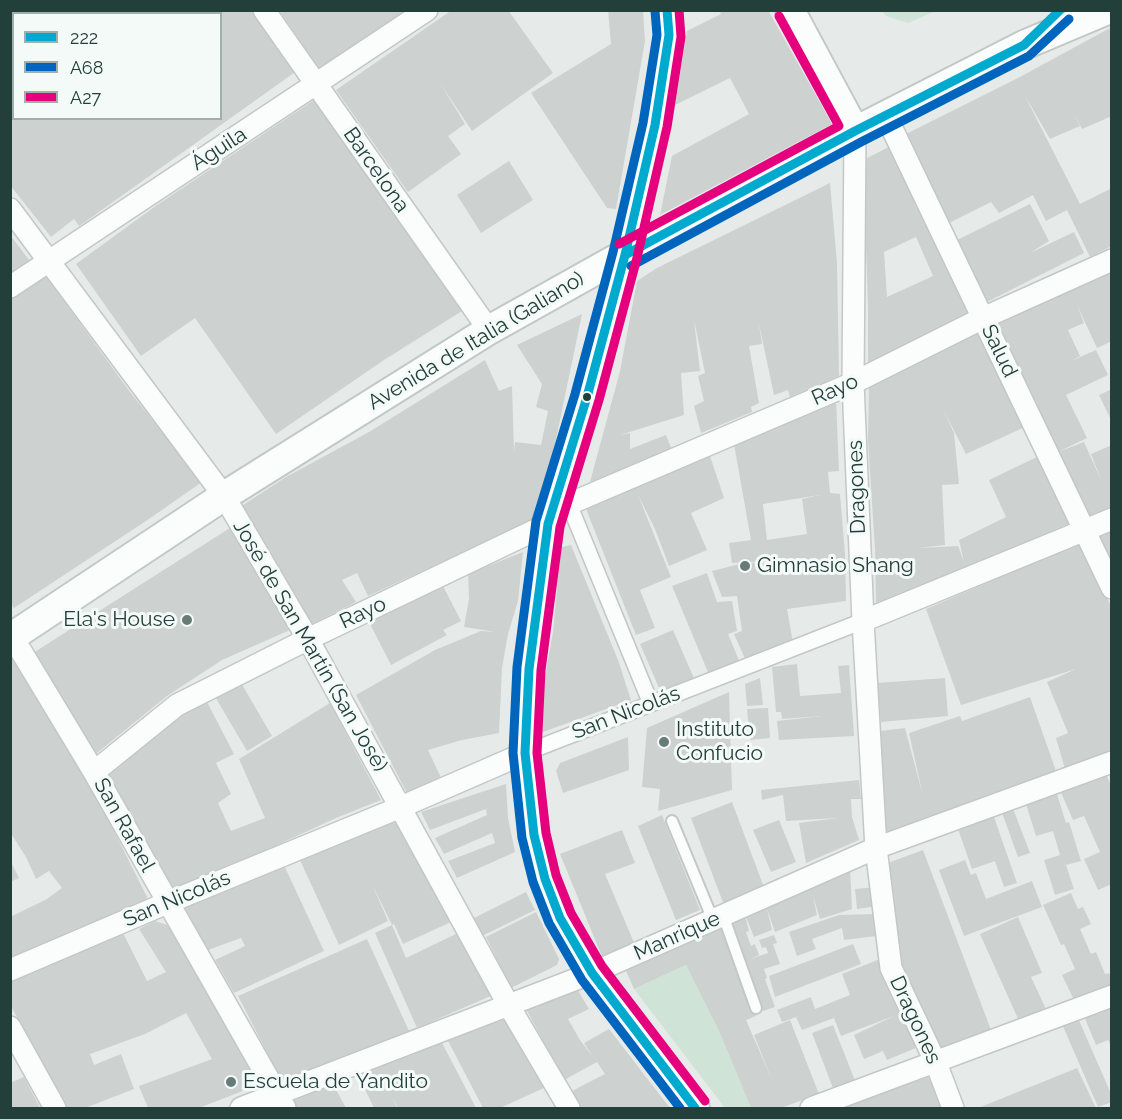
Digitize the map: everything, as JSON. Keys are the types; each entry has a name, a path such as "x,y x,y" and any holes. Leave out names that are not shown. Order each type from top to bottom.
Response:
{"main road":[{"path":"667,10 669,34 655,125 626,255 556,512 529,669 525,753 534,835 545,879 560,918 592,973 695,1108"},
{"name":"Dragones","path":"790,10 855,131"},
{"name":"Avenida de Italia (Galiano)","path":"1024,45 1061,10"},
{"name":"Avenida de Italia (Galiano)","path":"11,636 224,495 489,330 855,131 1024,45 1107,10"}],"street":[{"name":"Barcelona","path":"264,10 489,330"},
{"name":"Águila","path":"10,287 427,10"},
{"name":"Salud","path":"886,116 1112,588"},
{"name":"Dragones","path":"855,131 853,383 876,848 891,968 936,1063 953,1108"},
{"name":"José de San Martín (San José)","path":"10,209 224,495 308,639 509,1006 568,1108"},
{"name":"Rayo","path":"94,772 177,705 556,512 853,383 983,318 1112,260"},
{"path":"556,512 651,704"},
{"name":"San Nicolás","path":"10,970 525,753 863,621 1112,519"},
{"name":"San Rafael","path":"11,636 94,772 281,1102"},
{"name":"Manrique","path":"241,1108 281,1102 592,973 876,848 1112,762"},
{"path":"811,1108 1112,996"},
{"path":"10,1027 55,1108"}],"lane":[{"path":"672,821 718,918 756,1008"}],"green space":[{"path":"882,11 936,11 908,23 886,16"},
{"path":"686,965 719,1031 751,1108 725,1108 634,989"}],"building":[{"path":"26,10 256,10 298,70 79,226 74,219 51,237 10,185 10,22 12,21 12,120 222,120 222,12 24,12"},
{"path":"279,10 408,10 321,71"},
{"path":"452,10 508,10 553,73 472,131 440,83 465,124 448,136 461,154 408,192 336,90"},
{"path":"608,10 643,10 645,41 616,209 607,208 531,93 611,44"},
{"path":"719,10 768,10 832,124 660,215 672,156 749,114 730,78 675,105 687,31 721,14"},
{"path":"1112,27 1112,116 1082,129 1074,113 1080,126 1050,139 1024,94 1080,204 1112,188 1112,246 1090,257 1067,210 1046,221 1033,195 999,213 991,202 949,223 906,134 1016,79"},
{"path":"317,98 462,311 384,360 276,434 195,318 141,356 76,264 157,205"},
{"path":"891,146 970,313 868,366 868,306 863,160","holes":["916,237 933,276 887,297 884,252"]},
{"path":"509,161 533,200 481,233 457,195"},
{"path":"830,183 837,263 839,376 790,397 788,390 774,395 759,324 762,344 749,346 759,403 751,407 752,412 701,433 694,406 704,401 698,376 705,373 694,320 700,371 681,373 684,415 620,435 630,433 630,449 666,435 672,450 590,482 620,371 637,281 657,268"},
{"path":"1030,204 1049,241 1030,253 1074,232 1084,253 987,302 955,241"},
{"path":"10,235 30,261 10,274"},
{"path":"42,271 130,392 202,482 14,608 10,603 10,296"},
{"path":"1112,272 1112,341 1097,348 1077,305 1084,323 1068,330 1080,356 1071,361 1096,350 1108,375 1066,395 1087,438 1058,452 1084,442 1102,482 1091,454 1112,445 1112,509 1086,522 993,322"},
{"path":"582,314 550,468 533,520 368,596 357,573 342,580 356,602 310,625 240,507 286,477 369,432 485,360 499,391 512,386 514,452 515,442 541,445 548,411 536,407 542,384 517,345"},
{"path":"981,332 1025,427 966,454 943,409 954,433 959,484 942,485 945,545 917,548 958,546 964,562 959,540 1006,517 989,480 1039,456 1071,523 876,603 868,440 869,385"},
{"path":"1112,389 1112,422 1099,395"},
{"path":"836,400 839,471 828,472 830,493 840,494 846,601 787,609 793,643 746,661 734,634 742,631 737,596 722,597 712,571 740,564 792,560 732,563 729,543 751,540 734,444","holes":["820,495 802,499 807,534 767,540 763,504"]},
{"path":"710,456 724,498 691,513 707,550 669,566 655,529 638,495 671,577 640,590 655,628 636,635 586,509"},
{"path":"233,526 290,630 222,660 167,696 92,757 33,653"},
{"path":"1112,529 1112,577 1095,536"},
{"path":"1080,543 1112,608 1112,751 1065,769 1056,738 1068,733 1047,682 1076,669 961,705 926,609"},
{"path":"571,545 618,660 631,700 543,732 544,682 553,632 561,547"},
{"path":"523,552 518,601 508,634 502,668 499,733 462,740 428,750 443,782 409,797 356,695 435,650 481,631 496,632 464,627 469,599 468,574"},
{"path":"707,573 717,602 732,601 737,631 728,634 741,665 710,677 672,586"},
{"path":"441,582 461,621 443,630 447,635 391,665 368,620"},
{"path":"673,630 696,683 663,697 640,644"},
{"path":"14,656 105,813 149,901 10,961 10,917 47,899 62,888 49,871 36,879 26,857 10,832 10,659"},
{"path":"797,664 800,696 841,693 838,666 849,665 854,736 779,740 777,721 823,716 782,719 781,712 776,712 772,667"},
{"path":"760,678 763,705 747,706 745,684"},
{"path":"945,678 948,716 881,722 877,683"},
{"path":"240,681 272,736 247,751 214,695"},
{"path":"729,692 732,790 658,811 660,789 642,787 647,728"},
{"path":"1030,697 1056,771 987,795 886,836 881,731 905,728 923,796 909,733 960,716 962,721"},
{"path":"206,700 234,754 216,763 231,794 218,803 231,831 265,818 239,759 330,703 381,800 336,818 172,893 105,771 187,710"},
{"path":"768,708 770,738 750,740 747,709"},
{"path":"628,737 629,770 563,793 556,771 560,763"},
{"path":"1104,770 1112,787 1112,884 1098,890 1084,859 1100,852 1084,816 1073,820 1060,790"},
{"path":"859,780 861,799 851,799 852,817 859,840 806,863 799,823 838,818 786,821 783,795 762,800 761,790"},
{"path":"506,784 508,818 515,852 457,878 448,861 495,843 492,833 444,854 435,838 487,815 486,809 430,830 421,812"},
{"path":"1056,791 1066,823 1069,822 1081,861 1066,865 1074,889 1055,895 1044,860 1060,855 1053,831 1036,836 1025,801"},
{"path":"732,802 765,890 724,905 691,818"},
{"path":"1012,806 1030,853 1018,857 1001,810"},
{"path":"662,815 700,910 676,920 638,826"},
{"path":"396,817 451,922 403,944 394,924 392,925 372,884 388,921 339,945 299,858"},
{"path":"994,817 1017,883 1004,887 995,861 972,869 958,829"},
{"path":"779,820 796,862 771,872 753,830"},
{"path":"622,830 635,863 605,874 635,945 603,959 560,854"},
{"path":"923,850 991,1030 942,1049 900,964 882,865"},
{"path":"10,860 19,878 10,882"},
{"path":"965,860 971,875 976,873 986,899 1032,881 1042,907 964,936 939,870"},
{"path":"283,863 324,951 234,993 215,960 245,946 241,938 208,950 184,906"},
{"path":"850,867 852,909 820,919 813,896 817,915 775,932 767,909 772,930 754,937 744,912"},
{"path":"877,887 878,906 857,909 855,889"},
{"path":"526,892 535,910 482,936 474,918"},
{"path":"1071,893 1078,909 1083,907 1091,924 1080,929 1091,954 1096,952 1105,974 1109,973 1112,978 1112,984 1074,1000 1062,975 1075,969 1043,905"},
{"path":"536,912 559,959 557,965 511,988 486,937"},
{"path":"744,912 749,931 746,932 751,946 755,944 759,955 750,959 768,953 766,947 762,948 759,940 774,935 777,943 773,944 780,964 764,969 767,978 765,979 775,1007 763,1011 729,917"},
{"path":"874,914 877,936 844,940 842,928 812,939 816,949 797,956 789,932 839,915"},
{"path":"1018,917 1042,973 1031,977 1046,1009 1019,1021 980,934"},
{"path":"155,921 167,925 191,960 258,1078 253,1087 199,1108 148,1108 139,1086 212,1059 186,1013 145,1034 90,1054 94,1065 121,1054 134,1089 85,1108 64,1108 10,1004 10,982 123,933 147,981 166,972 139,929"},
{"path":"719,924 756,1016 746,1020 772,1080 754,1035 790,1020 819,1094 781,1108 751,1108 719,1031 686,965 634,989 623,964"},
{"path":"392,925 406,958 460,932 493,995 417,1028 375,933"},
{"path":"367,939 409,1031 281,1080 238,996"},
{"path":"853,944 861,964 775,997 769,976"},
{"path":"880,959 916,1048 887,1060 883,1051 864,1059 854,1035 894,1016 841,1036 834,1018 802,1030 796,1017 782,1022 777,1010 811,997 815,1009 850,995 842,974"},
{"path":"576,987 589,1009 568,1019 593,1057 584,1043 609,1029 670,1108 579,1108 570,1092 605,1074 597,1062 564,1080 525,1007"},
{"path":"1112,1004 1112,1047 1108,1040 1096,1045 1084,1016"},
{"path":"504,1014 544,1088 500,1108 483,1108 446,1037"},
{"path":"1078,1018 1112,1096 1112,1102 1098,1107 1062,1024"},
{"path":"833,1025 856,1083 834,1091 812,1033"},
{"path":"440,1039 476,1108 398,1108 392,1097 397,1108 374,1108 357,1073"},
{"path":"1077,1068 1096,1108 978,1108"},
{"path":"24,1077 40,1108 10,1108 10,1083"},
{"path":"929,1077 941,1108 831,1108"},
{"path":"333,1084 346,1108 297,1108 293,1101"}],"transit line":[{"name":"222","path":"667,10 669,35 655,125 625,255 587,397 548,524 529,669 525,753 534,835 545,879 560,918 592,973 695,1108"},
{"name":"A27","path":"679,10 681,37 667,127 637,258 599,400 560,527 541,670 537,753 546,833 556,875 571,913 602,966 705,1101"},
{"name":"222","path":"625,255 855,131 1024,45 1060,10"},
{"name":"A68","path":"655,11 657,35 643,123 613,252 575,394 536,521 517,667 513,753 522,838 533,882 549,923 582,980 680,1108"},
{"name":"A27","path":"619,244 839,126 779,16"},
{"name":"A68","path":"631,266 861,142 1029,56 1069,19"}],"place":[{"name":"Gimnasio Shang","path":"745,566"},
{"name":"Ela's House","path":"187,620"},
{"name":"Instituto Confucio","path":"664,742"},
{"name":"Escuela de Yandito","path":"231,1082"}]}
